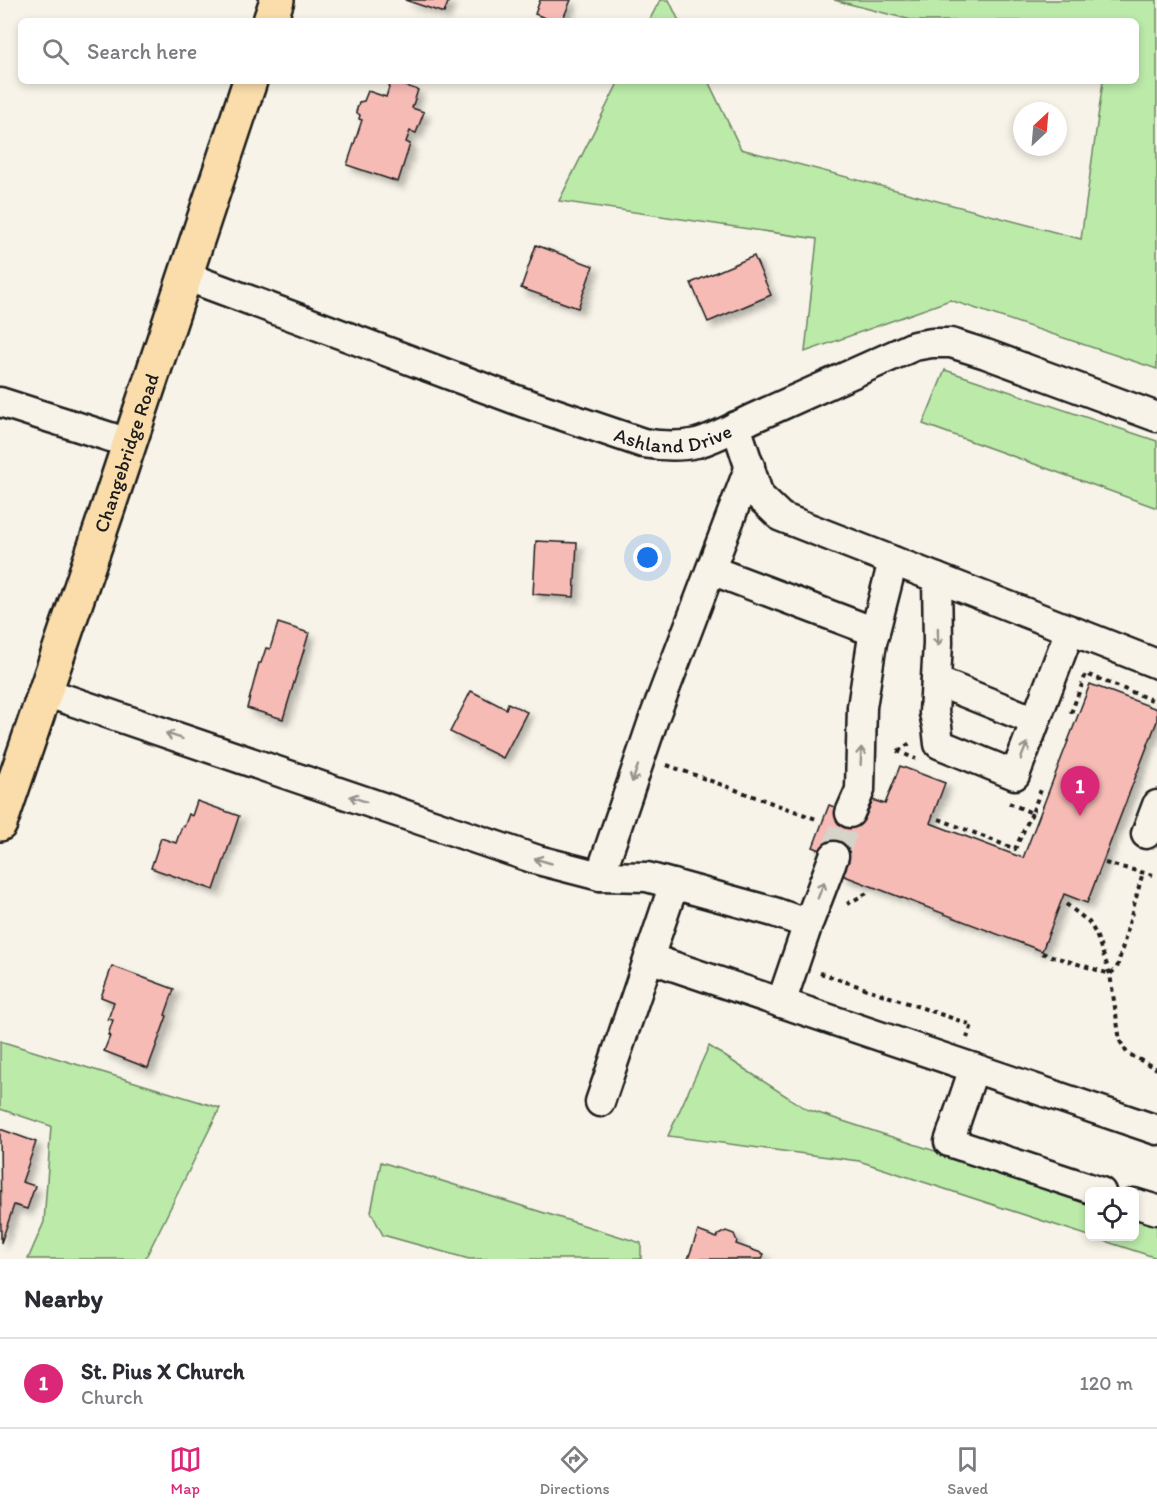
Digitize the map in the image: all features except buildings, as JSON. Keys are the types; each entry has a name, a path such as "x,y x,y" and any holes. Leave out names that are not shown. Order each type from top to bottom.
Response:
{"main road":[{"path":"271,18 277,0"},
{"name":"Changebridge Road","path":"0,824 249,84"}],"street":[{"name":"Ashland Drive","path":"185,276 522,402 643,443 661,446 680,445 715,437 914,346 932,343 951,343 986,354 1157,417"},
{"path":"0,402 129,443"},
{"path":"736,426 759,496 782,517 1157,664"},
{"path":"600,876 654,718 750,466"},
{"path":"850,813 860,789 862,707 875,632 893,561"},
{"path":"711,570 875,632"},
{"path":"937,578 938,643 934,713 939,744 1015,775 1070,630"},
{"path":"936,681 1035,721"},
{"path":"45,692 538,860 600,876 647,877 774,912 808,924"},
{"path":"1146,834 1157,805"},
{"path":"781,1003 834,856"},
{"path":"600,1102 674,884"},
{"path":"649,958 1157,1130"},
{"path":"966,1066 949,1142 1089,1187"},
{"path":"1139,1205 1157,1210"}],"path":[{"path":"641,756 819,820"},
{"path":"939,819 1015,849 1032,813"},
{"path":"1105,863 1157,876"},
{"path":"1110,974 1117,968 1143,872"},
{"path":"843,906 867,893"},
{"path":"1066,904 1089,922 1100,943 1110,974 1120,1041 1127,1053 1157,1069"},
{"path":"1042,953 1110,974"},
{"path":"811,970 972,1025 966,1066"}],"green space":[{"path":"660,0 669,0 678,18 651,18"},
{"path":"834,0 1157,0 1157,369 950,300 805,352 817,239 559,201 618,84 709,84 741,149 1081,239 1103,84 1139,84 1139,18 903,18"},
{"path":"945,370 1157,441 1157,508 923,424"},
{"path":"0,1041 220,1108 145,1259 28,1259 44,1222 51,1126 0,1109"},
{"path":"709,1046 806,1109 1085,1200 1085,1235 859,1161 668,1136"},
{"path":"381,1162 641,1243 641,1259 469,1259 383,1235 371,1212"},
{"path":"1139,1217 1157,1223 1157,1258 1104,1241 1139,1241"}],"tunnel":[{"path":"834,856 850,813"}],"place":[{"name":"St. Pius X Church","path":"1080,816"}]}
